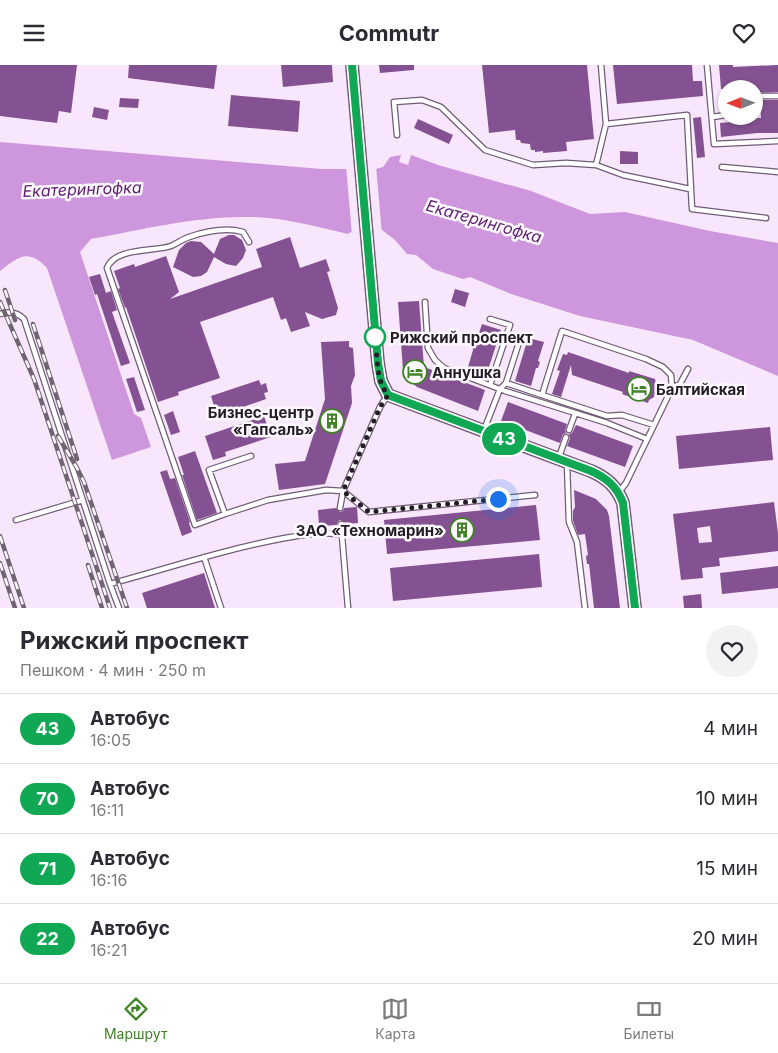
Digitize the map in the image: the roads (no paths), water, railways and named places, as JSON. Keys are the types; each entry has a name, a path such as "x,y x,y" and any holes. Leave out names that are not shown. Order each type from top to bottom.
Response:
{"street":[{"path":"352,65 379,373 384,389 388,395 602,476 609,481 619,492 625,513 636,608"}],"lane":[{"path":"596,165 606,124 601,65"},
{"path":"707,65 714,144 778,141"},
{"path":"763,96 778,96"},
{"path":"397,135 394,102 422,100 441,107 485,149 533,165 566,163 596,165 623,175 690,189"},
{"path":"606,124 687,115 692,209 766,218"},
{"path":"712,117 718,116"},
{"path":"722,167 778,172"},
{"path":"249,242 243,232 233,229 218,230 188,238 171,246 133,252 118,257 109,262 107,268 194,525 268,499 326,490 343,491 369,512 535,495"},
{"path":"425,302 428,348 435,361 444,368 500,389 607,423 647,439"},
{"path":"0,314 12,312 24,319 118,608"},
{"path":"490,319 510,325 490,385"},
{"path":"542,395 562,331 646,359 663,367 671,375 672,388 626,483 619,492"},
{"path":"484,432 500,389 506,383 521,336"},
{"path":"672,388 680,384 688,369"},
{"path":"506,383 606,416 622,415 654,425"},
{"path":"340,508 343,491 380,407 388,395"},
{"path":"569,430 575,414"},
{"path":"566,437 563,461 569,523 577,542 585,608"},
{"path":"225,514 209,470 251,456"},
{"path":"16,520 83,500"},
{"path":"341,524 348,608"},
{"path":"110,584 262,542 332,533 342,535"},
{"path":"204,557 221,608"}],"water":[{"name":"Екатерингофка","path":"0,142 322,169 376,169 383,167 390,157 401,155 399,162 408,165 411,155 438,165 531,191 590,214 625,212 710,231 778,243 778,376 693,340 580,316 511,294 470,277 463,279 433,269 416,255 407,254 395,240 382,230 351,232 348,234 269,218 205,219 91,239 80,252 134,414 141,418 151,447 112,460 47,268 29,256 12,262 0,271"}],"railway":[{"path":"5,290 15,320"},
{"path":"0,302 34,379 110,608"},
{"path":"33,324 77,459"},
{"path":"58,436 84,482 127,608"},
{"path":"0,536 24,608"},
{"path":"0,563 15,608"},
{"path":"88,565 102,608"}],"place":[{"name":"Рижский проспект","path":"375,337"},
{"name":"Аннушка","path":"415,372"},
{"name":"Балтийская","path":"639,389"},
{"name":"Бизнес-центр «Гапсаль»","path":"332,421"},
{"name":"ЗАО «Техномарин»","path":"462,530"}]}
